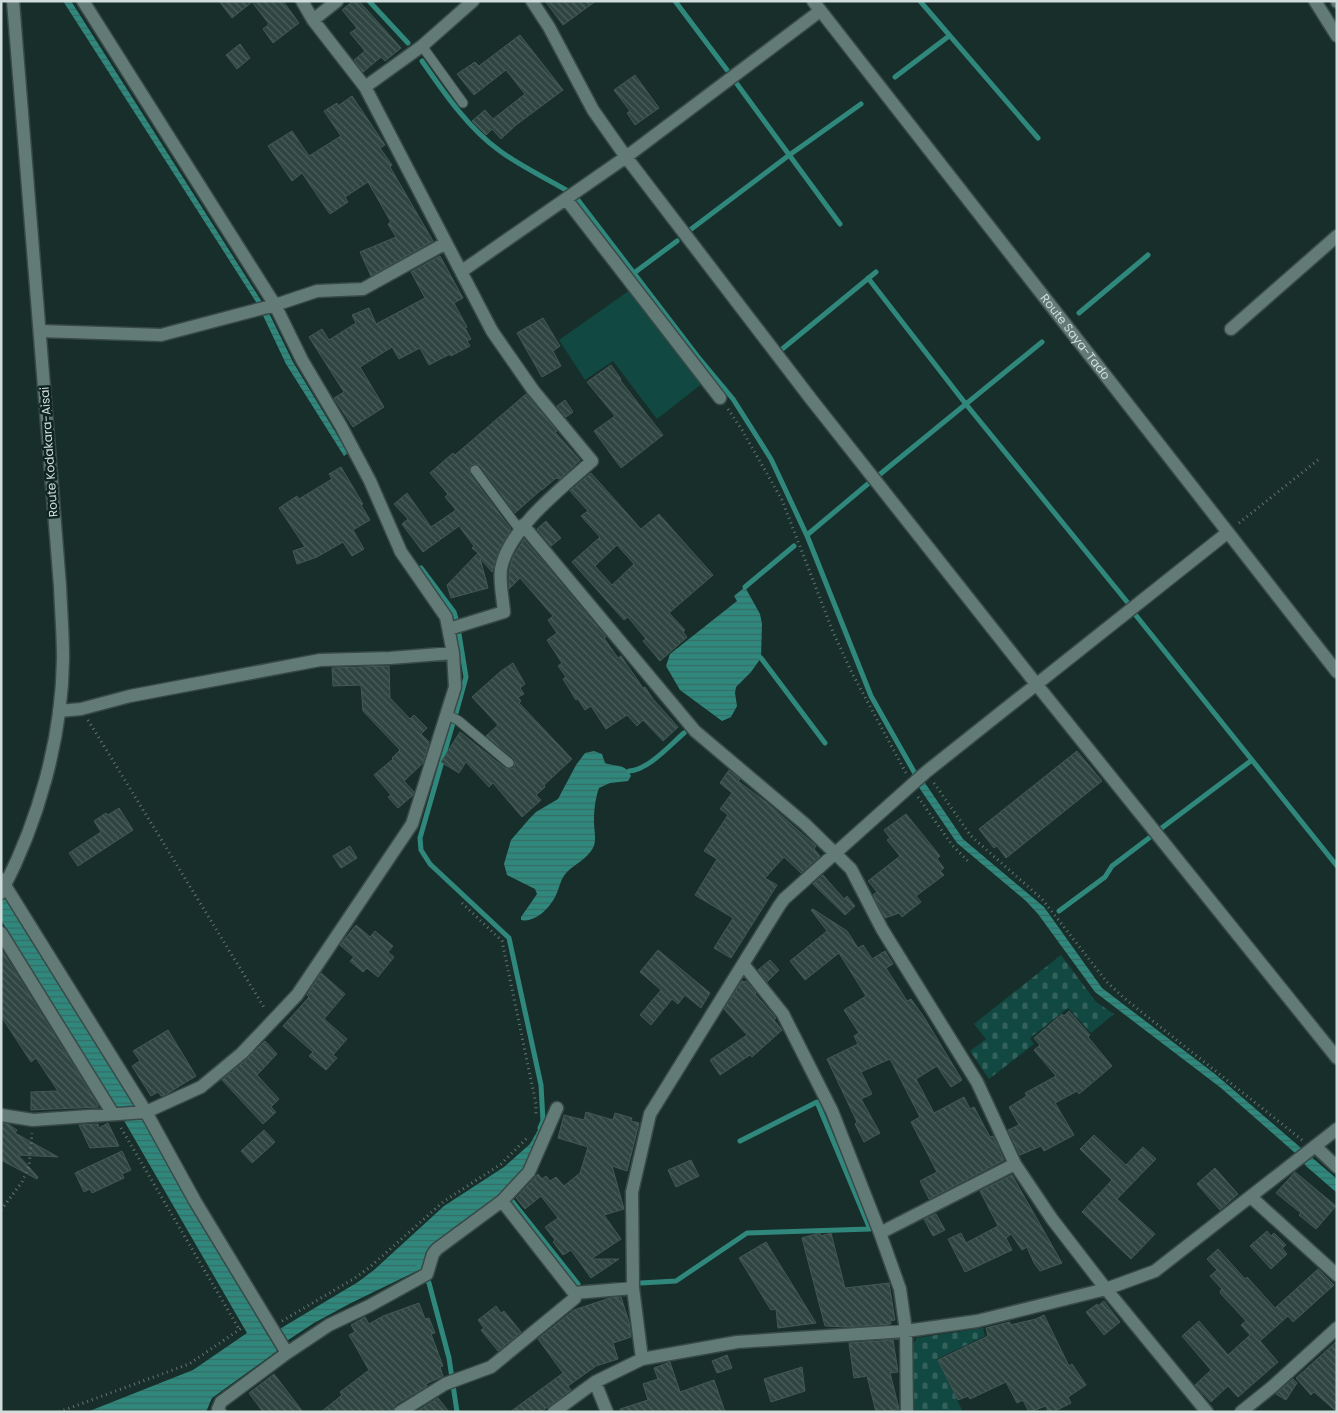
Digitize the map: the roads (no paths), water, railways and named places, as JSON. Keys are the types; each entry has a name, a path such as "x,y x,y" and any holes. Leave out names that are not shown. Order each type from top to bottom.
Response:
{"street":[{"name":"Route Kodakara-Aisai","path":"3,887 29,831 42,789 54,742 59,711 63,660 62,620 13,1"},
{"path":"1,1115 33,1120 145,1112 201,1087 242,1053 298,995 412,824 448,715 455,687 453,653 446,617 401,552 370,482 341,426 302,360 267,307 83,1"},
{"path":"302,1 313,20 365,87 492,331 533,390 592,460 522,527 510,545 500,570 504,612 449,629"},
{"path":"313,20 337,1"},
{"path":"365,87 422,46 473,1"},
{"path":"532,1 550,27 594,110 626,157 812,399 1037,685 1337,1058"},
{"path":"1315,1 1337,36"},
{"path":"462,271 626,157 816,6"},
{"name":"Route Saya-Tado","path":"816,6 1337,672"},
{"path":"566,199 720,398"},
{"path":"1231,329 1337,236"},
{"path":"40,331 161,335 267,307 317,291 363,289 446,243"},
{"path":"522,527 695,731 805,824 851,869 882,929 977,1082 1015,1164 1052,1219 1106,1289 1207,1412"},
{"path":"642,1359 633,1288 632,1192 650,1114 784,899 917,780 1227,533"},
{"path":"59,711 81,709 130,696 320,660 390,658 453,653"},
{"path":"3,887 145,1112 195,1201 285,1350"},
{"path":"1,933 116,1114"},
{"path":"743,964 783,1014 832,1111 880,1233 900,1289 906,1331 907,1412"},
{"path":"220,1412 218,1409 221,1402 285,1350 425,1275 433,1254 438,1249 502,1201 529,1172 557,1108"},
{"path":"554,1412 595,1382 642,1359 737,1342 906,1331 977,1321 1106,1289 1156,1271 1337,1129"},
{"path":"1312,1148 1337,1167"},
{"path":"880,1233 1015,1164"},
{"path":"1251,1197 1337,1275"},
{"path":"400,1412 452,1381 491,1367 574,1298 574,1293 502,1201"},
{"path":"574,1293 633,1288"},
{"path":"1241,1412 1272,1387 1337,1328"},
{"path":"595,1382 607,1412"}],"lane":[{"path":"422,46 463,102"},
{"path":"475,470 522,527"},
{"path":"448,715 458,720 509,763"}],"waterway":[{"path":"369,1 408,43"},
{"path":"675,1 727,70"},
{"path":"920,1 1038,138"},
{"path":"895,77 949,36"},
{"path":"422,61 458,110 488,142 516,162 566,190"},
{"path":"737,84 840,224"},
{"path":"690,230 861,104"},
{"path":"578,200 698,357 733,399 771,459 808,538 871,696 917,777"},
{"path":"634,273 677,241"},
{"path":"1079,313 1148,255"},
{"path":"781,350 876,272"},
{"path":"868,278 965,403 1128,603"},
{"path":"879,475 1042,342"},
{"path":"807,535 869,483"},
{"path":"745,587 794,546"},
{"path":"421,568 454,612 456,619"},
{"path":"1134,613 1337,866"},
{"path":"456,713 466,677 459,634"},
{"path":"761,658 825,743"},
{"path":"453,723 420,838 421,850 430,864 509,938 541,1085 543,1121 540,1128"},
{"path":"629,771 636,770 651,762 684,733"},
{"path":"1159,830 1252,760"},
{"path":"1059,911 1105,877 1112,866 1153,835"},
{"path":"641,1283 676,1281 747,1233 870,1229 817,1102 740,1141"},
{"path":"512,1201 578,1284"},
{"path":"418,1263 429,1283 449,1358 457,1412"}]}
